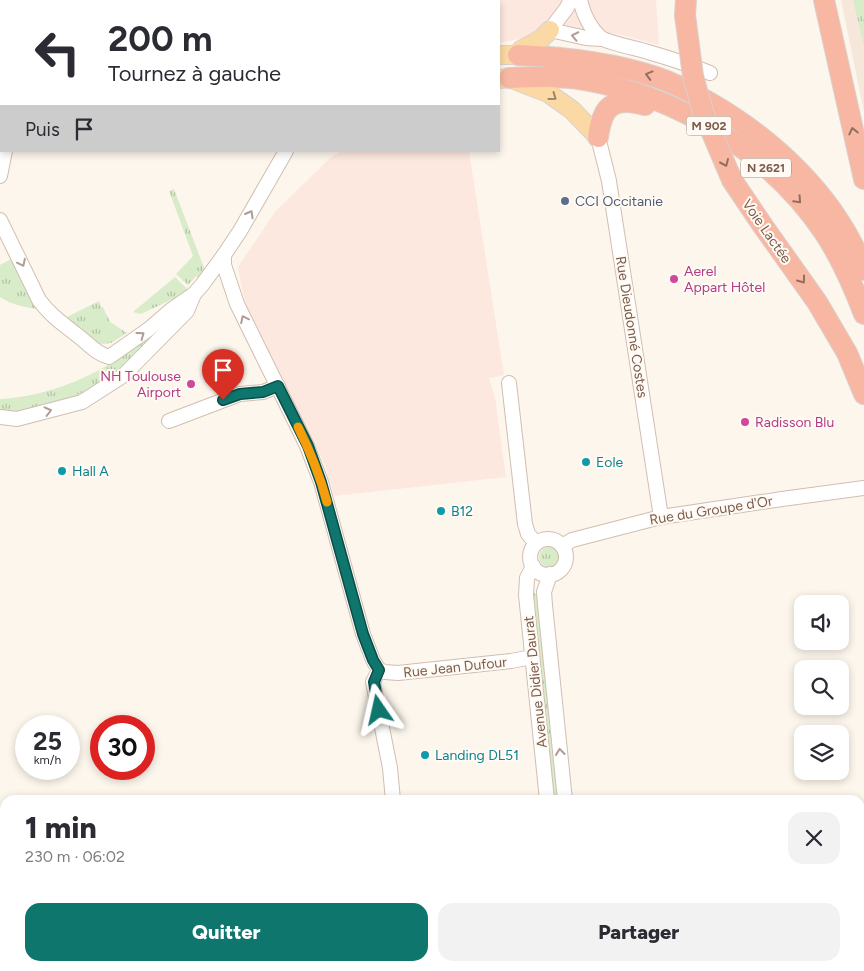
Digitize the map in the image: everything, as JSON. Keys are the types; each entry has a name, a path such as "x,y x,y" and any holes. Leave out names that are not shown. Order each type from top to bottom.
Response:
{"highway":[{"path":"824,0 864,178"},
{"name":"Voie Lactée","path":"686,8 693,76 703,112 732,180 817,302 847,353 864,394"},
{"name":"N 2621","path":"508,55 584,60 656,77 690,91 729,113 764,138 814,188 838,218 859,256 864,270"},
{"name":"N 2621","path":"504,79 560,78 585,80 610,86 680,110 732,141 773,174 805,207 823,231 841,261 853,284 864,314"},
{"path":"598,137 603,115 615,103 637,103 698,120"}],"main road":[{"path":"508,55 541,39 550,30"},
{"path":"504,79 548,92 572,110 598,137"}],"street":[{"path":"570,0 566,9 550,30 586,38 601,38 688,64 710,73"},
{"path":"580,0 590,24 601,38"},
{"name":"Rue Dieudonné Costes","path":"598,137 609,181 662,517"},
{"path":"0,176 5,152"},
{"path":"0,220 39,300 46,310 98,354 109,357 149,329 194,294 202,285 240,231 285,152"},
{"path":"224,255 224,265 237,304 308,446 321,482 363,634 379,670 374,682 393,795"},
{"path":"0,417 17,419 82,402 124,375 188,311 194,294"},
{"path":"508,383 525,524 528,534 536,544"},
{"path":"170,420 240,394 263,392 278,386"},
{"name":"Rue du Groupe d'Or","path":"562,546 572,540 662,517 864,488"},
{"path":"549,539 557,541 562,546 566,556 563,566 555,573 540,573 533,566 530,556 536,544 542,540 549,539"},
{"name":"Avenue Didier Daurat","path":"533,566 527,578 526,595 546,795"},
{"name":"Avenue Didier Daurat","path":"550,574 544,592 564,795"},
{"name":"Rue Jean Dufour","path":"379,670 398,673 532,657"}],"shaded area":[{"path":"500,0 656,0 659,45 617,34 545,26 528,37 500,43"},
{"path":"841,0 864,0 864,112"},
{"path":"339,152 469,152 504,375 489,378 495,397 506,477 334,496 324,463 246,306 238,267 275,212 330,158"}],"green space":[{"path":"853,0 864,0 864,46"},
{"path":"174,189 205,270 188,285 176,274 193,256 169,191"},
{"path":"13,258 38,309 14,304 0,297 0,265"},
{"path":"175,277 188,290 182,295 143,313 133,312"},
{"path":"99,301 110,322 127,333 111,343 97,343 63,319"},
{"path":"157,329 162,334 135,358 86,391 58,403 13,413 0,413 0,399 22,397 43,392 84,378 122,356"},
{"path":"549,547 556,550 559,557 556,564 549,567 542,564 539,557 542,550"},
{"path":"529,590 541,597 561,795 550,795"}],"slow traffic":[{"path":"298,427 308,446 327,502"}],"place":[{"name":"CCI Occitanie","path":"565,201"},
{"name":"Aerel Appart Hôtel","path":"674,279"},
{"name":"NH Toulouse Airport","path":"191,384"},
{"name":"Radisson Blu","path":"745,422"},
{"name":"Eole","path":"586,462"},
{"name":"Hall A","path":"62,471"},
{"name":"B12","path":"441,511"},
{"name":"Landing DL51","path":"425,755"}],"route":[{"path":"223,400 240,394 263,392 278,386 308,446 321,482 363,634 379,670 374,682 374,690 379,710"}]}
